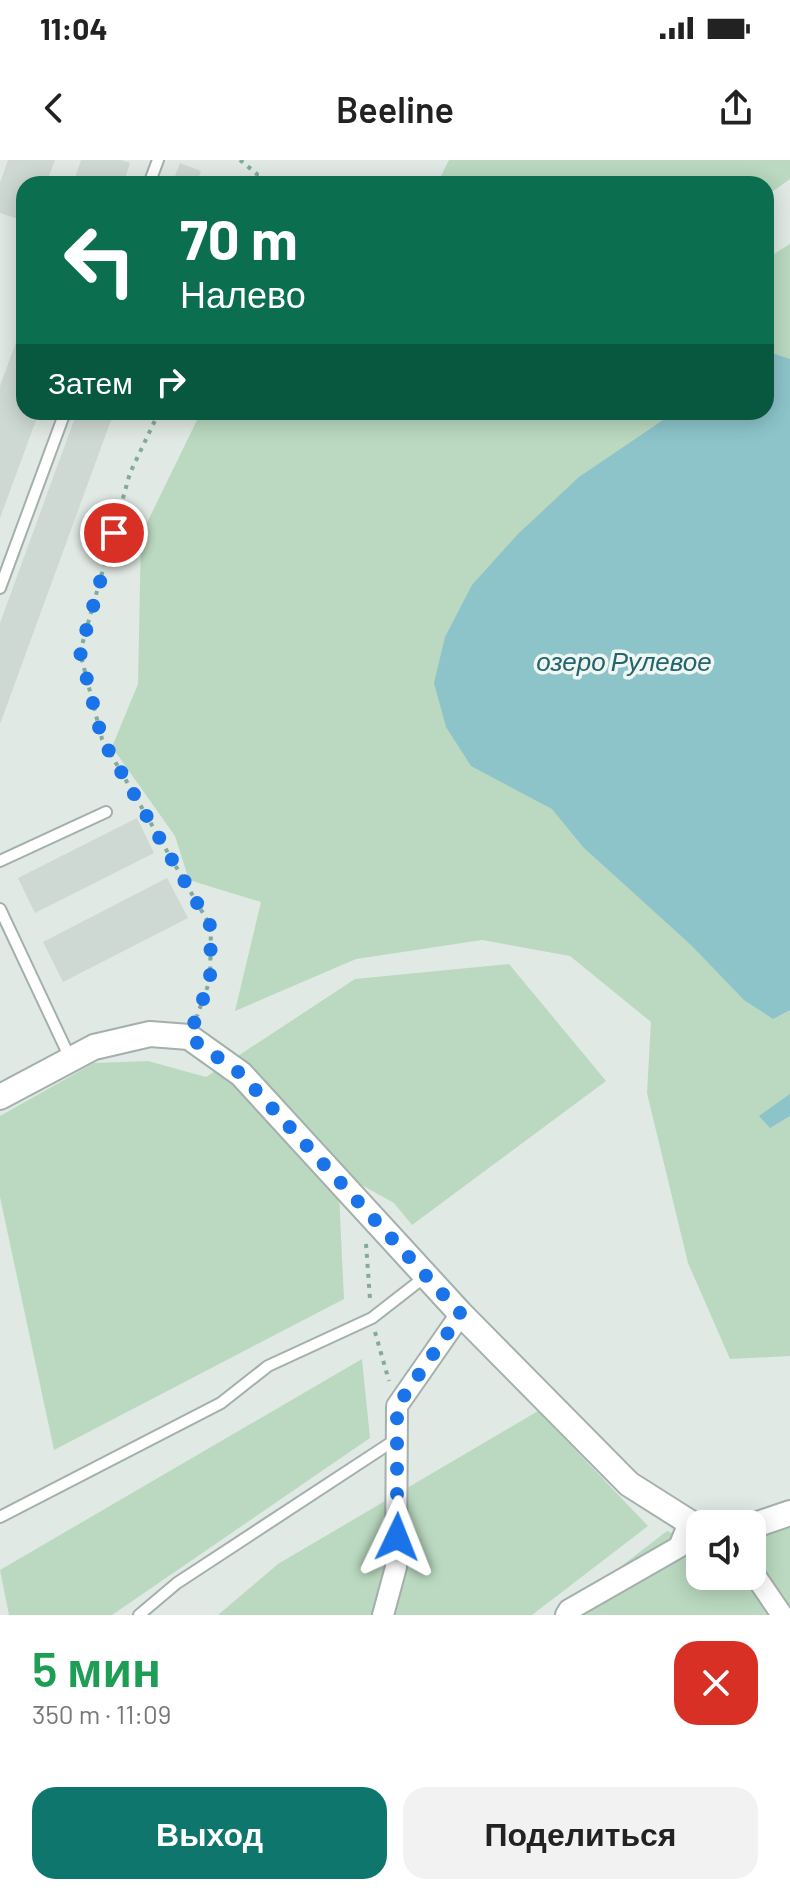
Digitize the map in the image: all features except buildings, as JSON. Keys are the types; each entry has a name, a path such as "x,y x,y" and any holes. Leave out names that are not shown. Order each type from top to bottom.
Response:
{"street":[{"path":"0,1097 94,1047 150,1034 189,1037 241,1074 461,1314 629,1484 686,1521"},
{"path":"383,1615 396,1567 397,1406 461,1314"},
{"path":"766,1521 790,1513"},
{"path":"566,1615 569,1610 679,1547 686,1537"},
{"path":"765,1590 782,1615"}],"lane":[{"path":"0,588 62,420"},
{"path":"0,861 106,812"},
{"path":"0,909 71,1059"},
{"path":"0,1517 221,1403 268,1366 372,1318 426,1276"},
{"path":"139,1615 177,1583 398,1438"}],"path":[{"path":"240,160 257,176"},
{"path":"155,420 130,473 80,652 102,739 211,927 210,980 189,1037"}],"shaded area":[{"path":"8,160 55,160 49,176 16,176 16,218 0,213 0,183"},
{"path":"81,160 121,160 130,163 126,176 76,176"},
{"path":"180,163 201,171 199,176 175,176"},
{"path":"16,342 16,420 36,420 0,518 0,386"},
{"path":"74,420 111,420 0,724 0,623"},
{"path":"137,818 154,853 35,913 18,878"},
{"path":"167,878 188,918 63,982 43,942"}],"green space":[{"path":"449,160 790,160 790,179 774,190 774,176 441,176"},
{"path":"790,244 790,1356 730,1359 688,1263 647,1093 651,1022 570,956 482,940 356,959 235,1011 261,902 189,880 175,836 112,747 138,684 141,535 197,420 774,420 774,254"},
{"path":"509,964 606,1081 412,1225 394,1203 338,1172 344,1299 54,1450 0,1197 0,1116 94,1063 148,1061 206,1077 355,979"},
{"path":"362,1359 370,1438 112,1615 9,1615 0,1570"},
{"path":"538,1411 648,1526 532,1615 218,1615 278,1564"},
{"path":"790,1526 790,1615 558,1615 667,1531 686,1539 686,1590 766,1590 766,1535"}],"water":[{"name":"озеро Рулевое","path":"774,355 790,359 790,1010 773,1019 744,1000 691,945 583,847 552,809 471,766 446,727 434,683 445,637 472,585 518,534 579,477 663,420 774,420"},
{"path":"790,1094 790,1116 770,1128 759,1116"}],"route":[{"path":"114,533 80,652 102,739 211,927 210,980 189,1037 241,1074 461,1314 397,1406 397,1537"}]}
